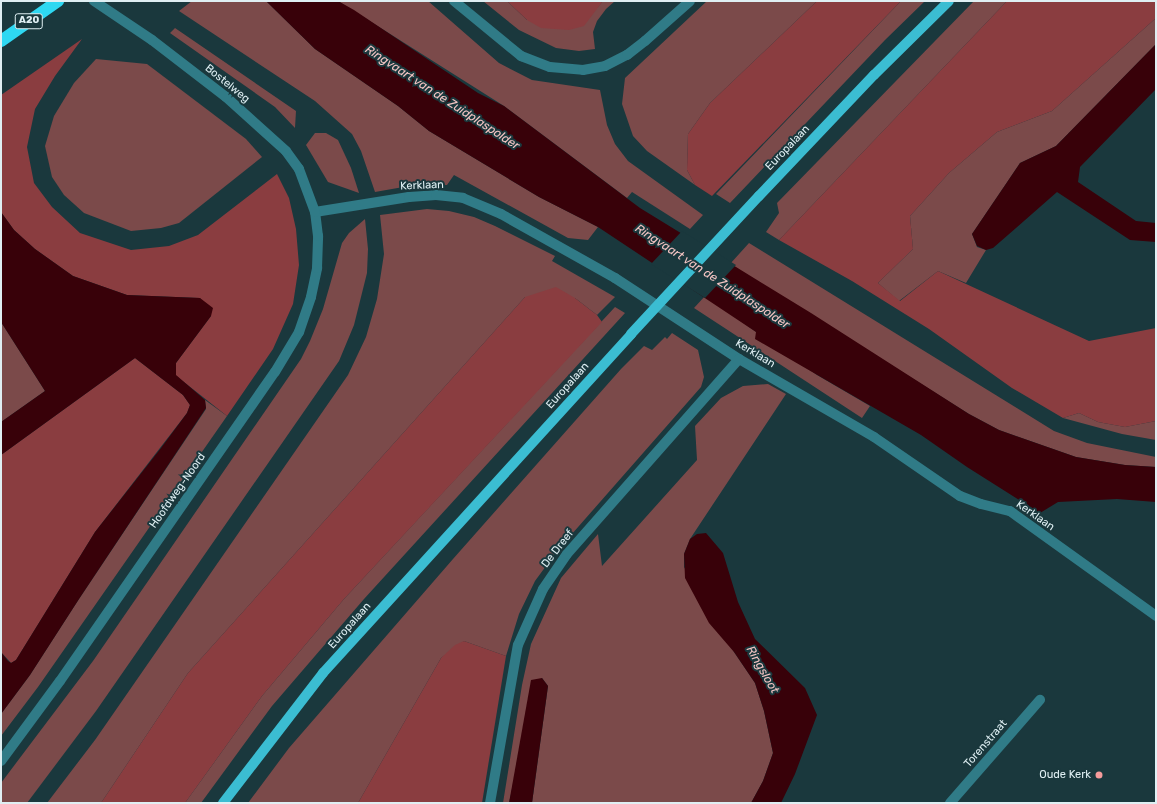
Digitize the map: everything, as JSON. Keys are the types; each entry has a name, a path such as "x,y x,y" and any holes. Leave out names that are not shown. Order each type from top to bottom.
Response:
{"highway":[{"name":"A20","path":"1,40 58,1"}],"main road":[{"name":"Europalaan","path":"223,803 324,673 631,334 759,196 874,75 949,1"}],"street":[{"name":"Bostelweg","path":"94,1 152,40 226,97 286,151 299,169 315,212"},
{"path":"454,1 521,56 550,67 583,70 605,66 627,55 690,1"},
{"name":"Kerklaan","path":"315,212 409,196 436,195 464,198 501,214 615,278 739,359 874,437 960,496 981,504 1010,511 1156,616"},
{"name":"Hoofdweg-Noord","path":"1,761 60,681 218,455 275,372 299,332 311,297 317,268 318,236 315,212"},
{"name":"De Dreef","path":"490,803 518,645 543,589 567,554 739,359"},
{"name":"Torenstraat","path":"950,803 1040,700"}],"shaded area":[{"path":"192,1 266,1 315,49 398,106 429,131 539,197 598,227 588,240 568,238 454,175 447,185 409,186 375,192 361,151 352,134 315,101 179,11"},
{"path":"338,1 428,1 499,63 532,80 600,90 607,125 615,144 628,161 703,215 690,229 632,192 627,198 504,106"},
{"path":"483,1 507,1 527,20 596,9 603,1 615,1 606,9 597,21 593,32 595,49 579,51 556,48 519,30"},
{"path":"507,1 603,1 584,26 569,30 541,28 527,20"},
{"path":"707,1 817,1 710,103 688,134 687,170 695,185 647,151 633,136 622,104 625,78"},
{"path":"817,1 901,1 712,196 695,185 687,170 688,134 710,103"},
{"path":"901,1 925,1 885,40 730,203 716,194"},
{"path":"974,1 1007,1 779,240 766,232 779,213 777,203"},
{"path":"1007,1 1156,1 1156,18 1052,111 997,132 949,173 910,216 913,249 878,283 900,301 938,271 1089,341 1156,328 1156,421 1125,427 1098,422 1079,413 1063,418 1012,388 929,329 852,281 779,240"},
{"path":"1156,18 1156,44 1056,146 1020,163 972,234 977,247 986,250 966,283 938,271 899,301 878,283 913,249 910,216 949,173 997,132 1052,111"},
{"path":"175,28 296,111 295,128 275,107 170,33"},
{"path":"82,39 55,76 35,109 27,147 34,183 52,207 80,233 131,250 169,246 198,235 277,174 289,198 296,229 299,265 293,304 273,349 227,416 175,375 176,363 211,316 200,298 127,295 73,276 35,249 14,230 1,212 1,95"},
{"path":"96,59 147,64 246,139 262,157 179,223 161,228 131,231 84,213 64,195 52,177 45,146 54,116 74,83"},
{"path":"315,133 326,133 338,140 351,168 359,193 328,182 306,145"},
{"path":"427,209 449,211 474,217 495,226 555,256 552,261 615,297 597,315 575,298 525,297 188,673 101,803 47,803 95,740 348,375 366,337 377,299 384,254 380,215"},
{"path":"365,219 368,249 367,273 354,325 339,361 96,711 27,803 1,803 1,783 93,661 301,359 323,309 342,243 349,233"},
{"path":"749,243 1054,431 1087,443 1156,457 1156,467 1125,465 1076,457 999,430 969,414 730,264"},
{"path":"556,287 575,298 597,315 602,322 344,599 262,696 185,803 101,803 188,673 525,297"},
{"path":"705,296 817,375 870,406 862,418 694,308"},
{"path":"615,307 625,313 364,599 272,706 201,803 185,803 262,696 344,599"},
{"path":"1,322 45,391 1,422"},
{"path":"672,333 698,350 704,377 701,387 557,551 535,581 519,614 506,656 464,641 441,658 358,803 248,803 289,748 621,369 644,346 652,350 665,337 667,339"},
{"path":"135,358 183,395 190,405 187,413 95,532 16,660 11,663 1,652 1,455"},
{"path":"768,384 786,394 690,539 684,554 684,567 734,652 755,683 764,711 773,753 763,781 751,803 532,803 548,686 542,678 518,761 509,803 503,803 522,685 531,644 561,578 598,534 602,566 697,460 695,426 721,398 743,386"},
{"path":"205,400 227,416 38,687 1,736 1,714 30,675 206,409"},
{"path":"1079,413 1098,422 1125,427 1156,421 1156,440 1122,434 1063,418"},
{"path":"464,641 506,656 482,803 358,803 441,658 455,645"}],"water":[{"name":"Ringvaart van de Zuidplaspolder","path":"266,1 338,1 354,10 478,93 504,106 640,208 811,313 969,414 999,430 1076,457 1125,465 1156,467 1156,502 1117,499 1058,502 1040,513 967,467 921,435 755,339 756,332 598,227 539,197 429,131 398,106 315,49"},
{"path":"1156,44 1156,89 1080,167 1078,182 1136,221 1156,223 1156,242 1130,240 1057,192 993,248 986,250 977,246 972,234 1020,163 1056,146"},
{"path":"1,212 14,230 35,249 73,276 127,295 200,298 213,308 211,316 176,363 176,375 205,400 206,408 30,675 1,714 1,652 11,663 16,660 95,532 161,448 187,413 190,405 183,395 135,358 1,455 1,422 45,391 1,322"},
{"name":"Ringsloot","path":"706,533 723,553 738,602 755,639 805,688 817,715 795,774 781,803 751,803 763,781 773,753 764,711 755,683 734,652 709,623 685,578 684,554 690,539 697,534"},
{"path":"542,678 548,686 532,803 509,803 531,680"}],"pier":[{"path":"682,231 736,265 705,298 651,264"}],"place":[{"name":"Oude Kerk","path":"1099,775"}]}
